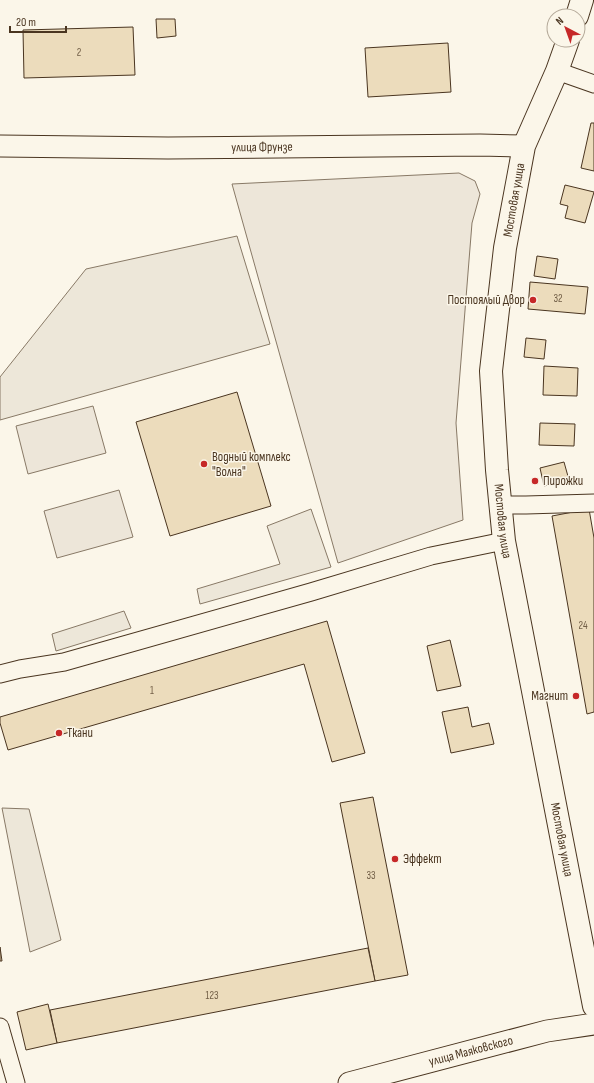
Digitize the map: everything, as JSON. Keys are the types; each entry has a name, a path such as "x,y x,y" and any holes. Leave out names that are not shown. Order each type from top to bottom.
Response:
{"main road":[{"name":"Мостовая улица","path":"565,48 557,71 524,146 505,248 491,371 500,505 504,541 594,1006"}],"street":[{"path":"557,71 594,84"},
{"name":"улица Фрунзе","path":"0,146 161,148 480,145 524,146"},
{"path":"500,505 526,506 594,503"},
{"path":"0,674 20,669 64,662 431,556 504,541"},
{"name":"улица Маяковского","path":"349,1083 547,1031 594,1024"},
{"path":"0,1027 16,1083"}],"shaded area":[{"path":"459,173 475,181 480,194 472,223 456,423 463,520 338,563 232,184"},
{"path":"237,236 270,344 0,420 0,377 86,269"},
{"path":"93,406 106,453 28,474 16,426"},
{"path":"119,490 133,537 57,558 44,511"},
{"path":"311,509 331,567 200,604 197,589 280,564 267,526"},
{"path":"124,611 131,628 56,651 52,634"},
{"path":"2,808 29,809 61,940 30,952"}],"building":[{"path":"156,19 175,19 176,36 157,38"},
{"path":"133,27 135,75 24,78 23,30"},
{"path":"448,43 451,92 368,97 365,48"},
{"path":"591,123 594,123 594,171 581,168"},
{"path":"565,185 594,192 585,223 565,218 568,206 560,204"},
{"path":"537,256 558,259 555,279 534,276"},
{"path":"530,282 588,287 585,314 528,309"},
{"path":"526,338 546,340 544,359 524,357"},
{"path":"544,366 578,368 577,396 543,395"},
{"name":"Водный комплекс \"Волна\"","path":"237,392 271,506 170,536 136,422"},
{"path":"540,423 575,424 574,446 539,445"},
{"path":"564,462 569,480 544,486 540,468"},
{"path":"589,509 594,538 594,712 587,714 552,516"},
{"path":"327,621 365,753 332,762 304,664 8,750 0,723 0,717"},
{"path":"450,640 461,686 437,691 427,646"},
{"path":"468,707 472,727 489,723 494,744 451,753 442,712"},
{"path":"373,797 408,975 375,981 340,803"},
{"path":"0,947 2,961 0,961"},
{"path":"368,948 375,981 57,1043 50,1010"},
{"path":"48,1004 57,1043 26,1050 17,1012"}],"place":[{"name":"Постоялый Двор","path":"533,300"},
{"name":"Водный комплекс \"Волна\"","path":"204,464"},
{"name":"Пирожки","path":"535,481"},
{"name":"Магнит","path":"576,696"},
{"name":"Ткани","path":"59,733"},
{"name":"Эффект","path":"395,859"}]}
